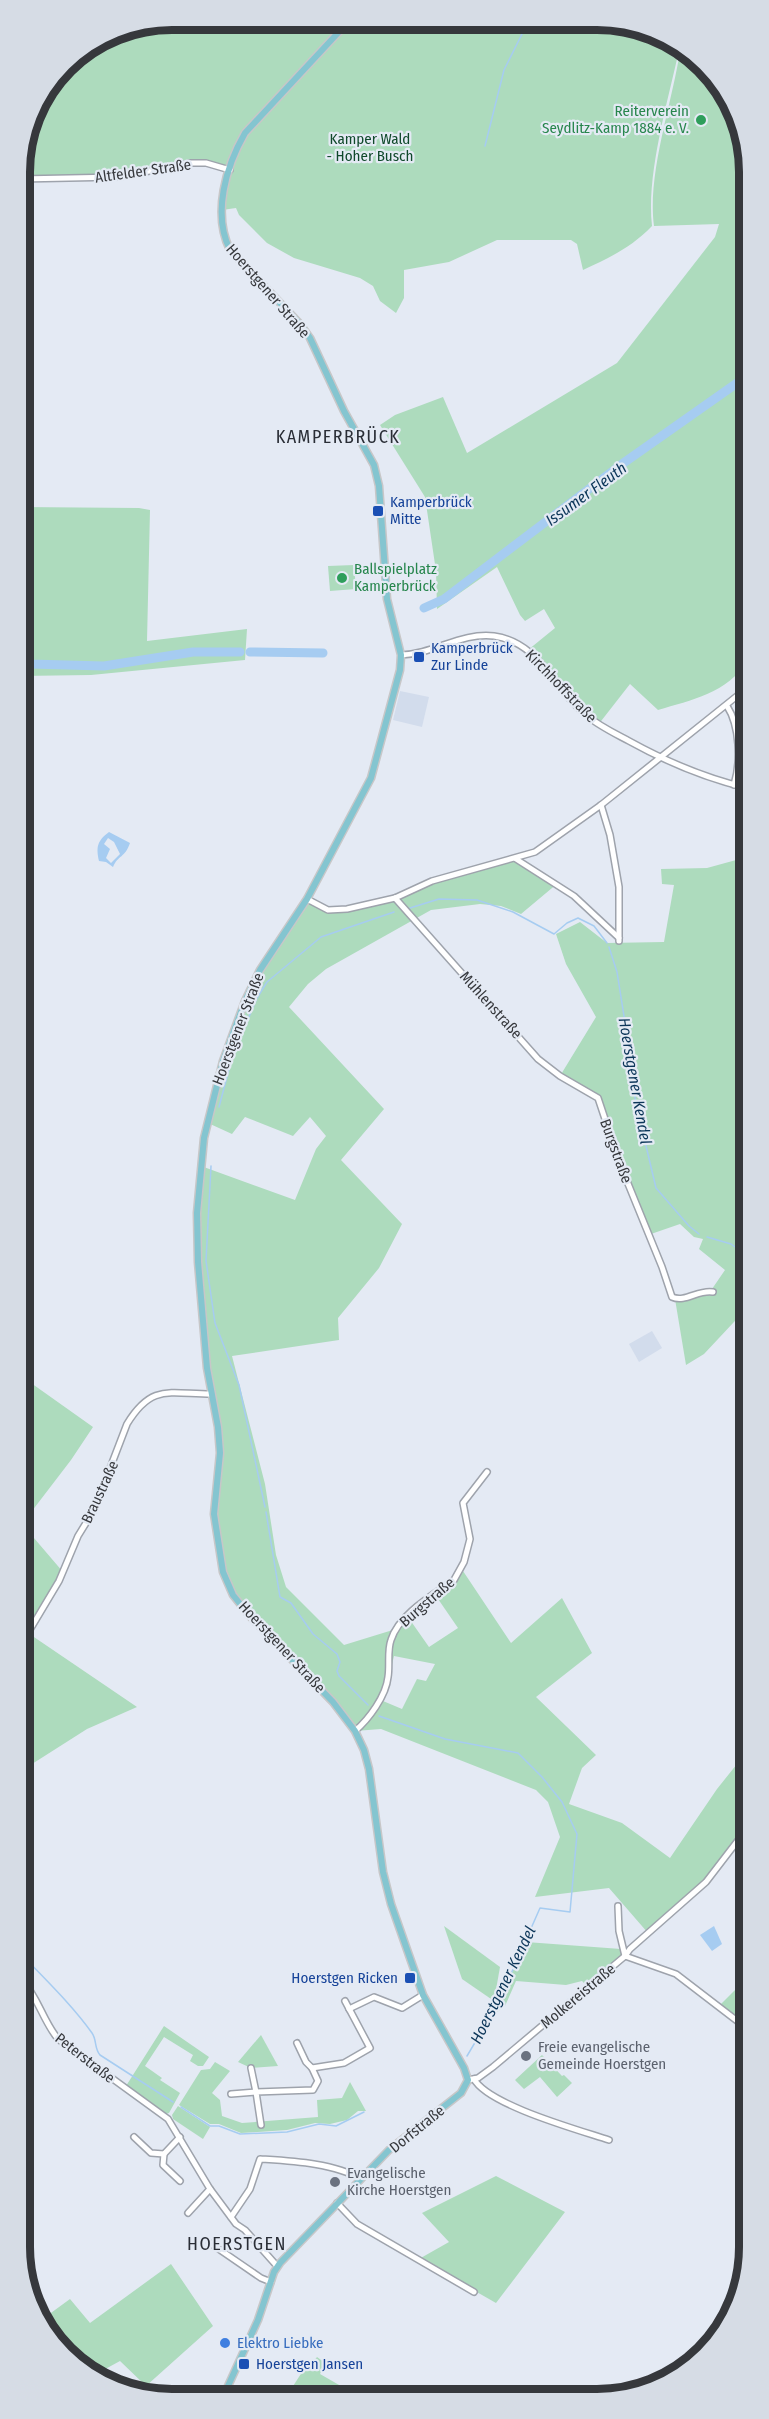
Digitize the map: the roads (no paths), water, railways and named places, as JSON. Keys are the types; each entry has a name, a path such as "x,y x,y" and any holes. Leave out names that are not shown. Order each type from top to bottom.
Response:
{"main road":[{"name":"Hoerstgener Straße","path":"341,30 245,133 230,170 221,221 224,239 238,260 300,324 310,338 344,411 374,465 379,486 387,598 401,655 399,678 371,778 307,899 260,970 245,1000 223,1060 204,1138 197,1213 198,1252 203,1327 220,1453 215,1497 216,1530 221,1561 228,1584 249,1616 333,1702 355,1731 364,1750 369,1769 386,1889 423,1995 471,2079"},
{"name":"Dorfstraße","path":"226,2389 258,2320 277,2266 396,2144 458,2097 471,2079"}],"street":[{"name":"Altfelder Straße","path":"30,179 118,177 191,163 206,163 230,170"},
{"name":"Kirchhoffstraße","path":"401,655 418,654 464,638 496,636 510,641 534,656 584,714 598,725 659,758 719,782 739,786"},
{"path":"307,899 328,910 347,909 395,898 432,881 535,852 601,805 699,724 727,706 739,695"},
{"path":"727,706 731,712 736,738 738,768 734,785"},
{"path":"516,859 574,896 619,939 619,887 610,835 601,805"},
{"name":"Mühlenstraße","path":"395,898 538,1059 560,1076 598,1098"},
{"name":"Burgstraße","path":"598,1098 620,1164 672,1297 679,1299 704,1292 713,1292"},
{"name":"Braustraße","path":"30,1630 59,1581 78,1536 94,1510 133,1414 145,1401 159,1394 211,1395"},
{"name":"Burgstraße","path":"355,1731 362,1725 384,1692 388,1679 390,1640 396,1629 405,1618 454,1580 460,1572 470,1539 463,1503 487,1472"},
{"name":"Molkereistraße","path":"471,2079 493,2067 625,1956 706,1882 739,1839"},
{"name":"Molkereistraße","path":"618,1906 619,1932 625,1956"},
{"path":"625,1956 676,1974 739,2022"},
{"name":"Peterstraße","path":"30,1991 58,2039 168,2119 210,2189 231,2217 277,2266"},
{"path":"349,2009 374,1997 402,2008 423,1995"},
{"path":"312,2068 344,2063 369,2048 345,2001"},
{"path":"231,2094 313,2090 318,2081 297,2043"},
{"path":"252,2068 261,2125"},
{"path":"471,2079 483,2091 496,2098 546,2119 609,2140"},
{"path":"180,2136 164,2154 163,2165 180,2181"},
{"path":"134,2137 151,2153 164,2154"},
{"path":"231,2217 250,2189 260,2159 289,2161 345,2171 360,2180"},
{"path":"188,2213 210,2189"},
{"path":"337,2203 357,2224 474,2292"},
{"path":"210,2243 261,2278 271,2282"}],"water":[{"path":"109,832 130,843 113,867 106,862 99,861 98,845","holes":["108,838 114,842 120,854 111,863 106,858 110,849 104,844"]},
{"path":"714,1926 722,1944 712,1951 700,1935"}],"waterway":[{"path":"485,146 504,70 524,30"},
{"name":"Issumer Fleuth","path":"424,608 444,599 622,464 739,382"},
{"name":"Issumer Fleuth","path":"30,664 104,666 193,652 240,652"},
{"name":"Issumer Fleuth","path":"250,652 323,653"},
{"name":"Hoerstgener Kendel","path":"410,908 439,899 477,900 513,912 554,934 567,923 578,918 594,926 607,943"},
{"name":"Hoerstgener Kendel","path":"219,1107 233,1054 257,998 267,982 321,937 394,912"},
{"name":"Hoerstgener Kendel","path":"609,947 617,972 627,1035 627,1055 637,1108 656,1188 689,1226 699,1234"},
{"name":"Hoerstgener Kendel","path":"211,1166 206,1261 215,1323 239,1385 265,1507"},
{"name":"Hoerstgener Kendel","path":"707,1237 731,1244 739,1250"},
{"name":"Hoerstgener Kendel","path":"266,1512 280,1597 291,1603 313,1634 337,1654 340,1662 337,1671 339,1676 368,1705"},
{"name":"Hoerstgener Kendel","path":"379,1716 445,1739 518,1753 542,1777 562,1802 577,1834 570,1912 540,1908 503,1992 492,2005 483,2029 467,2056"},
{"name":"Hoerstgener Kendel","path":"30,1963 94,2036 100,2055 173,2102"},
{"name":"Hoerstgener Kendel","path":"181,2107 210,2126 219,2126 240,2134 287,2132 319,2124 336,2126 364,2112"}],"place":[{"name":"Reiterverein Seydlitz-Kamp 1884 e. V.","path":"701,120"},
{"name":"Kamperbrück Mitte","path":"378,511"},
{"name":"Ballspielplatz Kamperbrück","path":"342,578"},
{"name":"Kamperbrück Zur Linde","path":"419,657"},
{"name":"Hoerstgen Ricken","path":"410,1978"},
{"name":"Freie evangelische Gemeinde Hoerstgen","path":"526,2056"},
{"name":"Evangelische Kirche Hoerstgen","path":"335,2182"},
{"name":"Elektro Liebke","path":"225,2343"},
{"name":"Hoerstgen Jansen","path":"244,2364"}],"district":[{"name":"KAMPERBRÜCK","path":"338,437"},
{"name":"HOERSTGEN","path":"237,2244"}],"park label":[{"name":"Kamper Wald - Hoher Busch","path":"370,148"}]}
